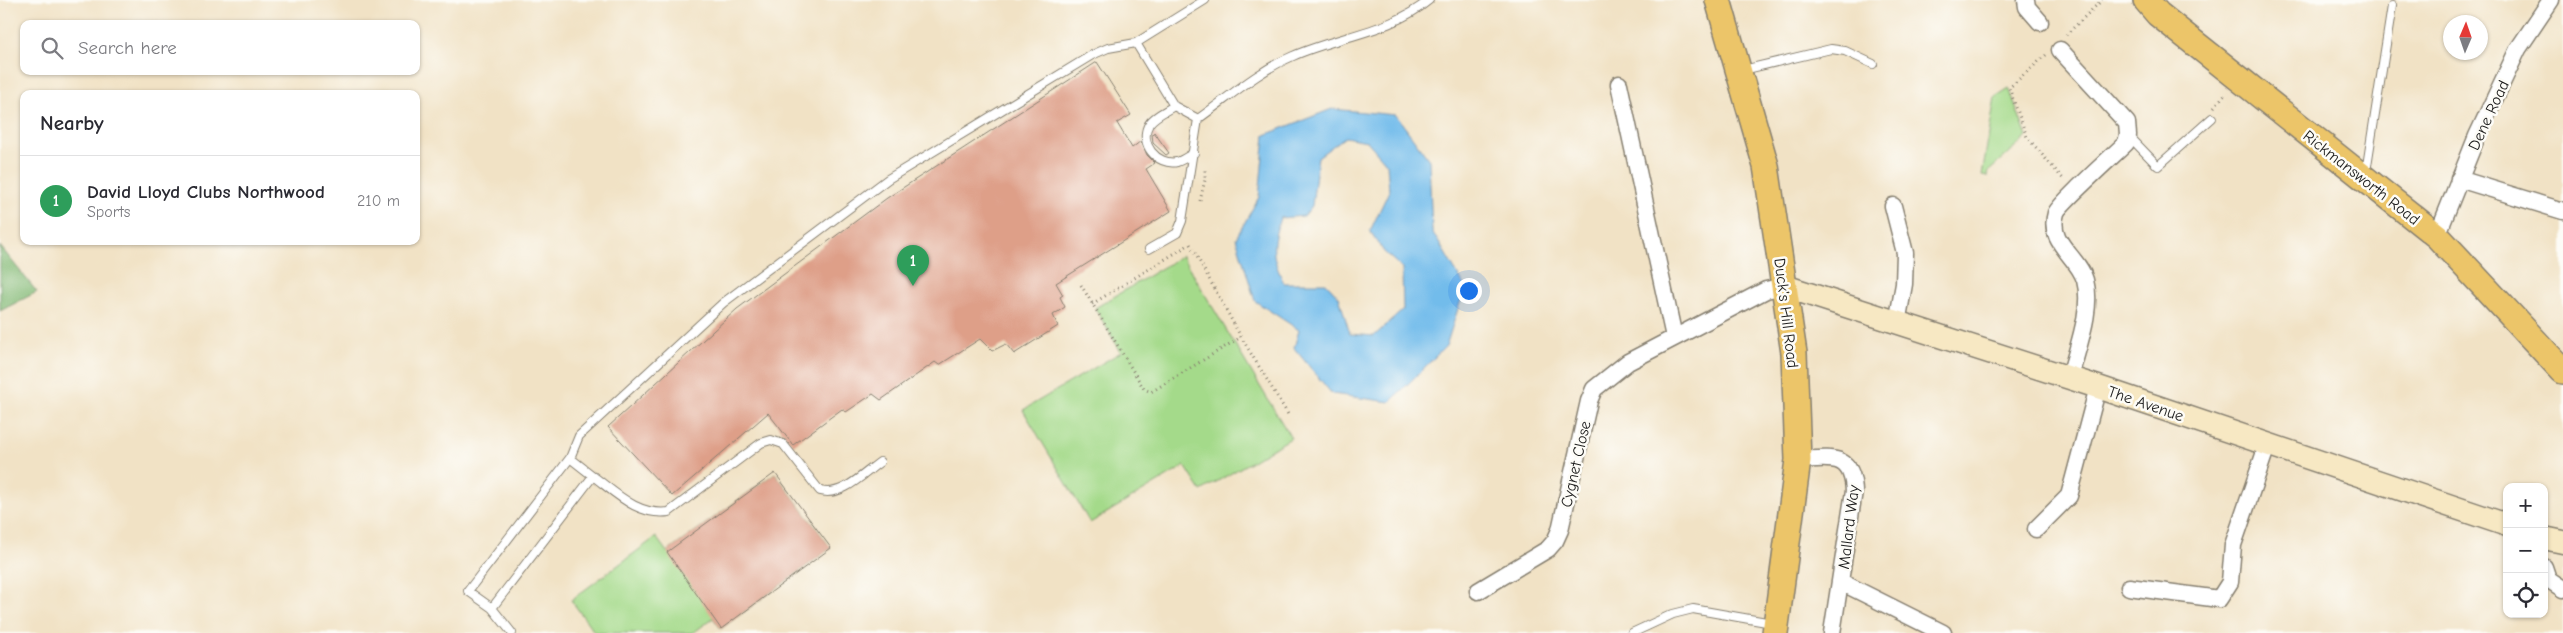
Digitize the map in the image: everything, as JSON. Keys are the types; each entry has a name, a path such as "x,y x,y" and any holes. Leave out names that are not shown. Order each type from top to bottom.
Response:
{"main road":[{"name":"Duck's Hill Road","path":"1718,0 1766,166 1794,352 1798,460 1776,628"},
{"name":"Rickmansworth Road","path":"2146,0 2158,14 2437,236 2563,371"}],"street":[{"path":"2026,0 2027,6 2040,22"},
{"name":"Dene Road","path":"2437,236 2459,179 2518,49 2551,0"},
{"path":"2058,48 2127,123 2128,134 2126,143 2074,192 2056,212 2055,228 2060,246 2085,280 2087,305 2070,378"},
{"path":"1619,84 1674,337"},
{"path":"2459,179 2563,211"},
{"path":"1893,206 1905,253 1904,284 1897,323"},
{"name":"The Avenue","path":"1784,286 2098,387 2503,525"},
{"name":"Cygnet Close","path":"1478,591 1548,549 1555,541 1560,530 1581,432 1594,389 1628,362 1674,337 1766,290 1784,286"},
{"path":"2036,529 2069,496 2098,387"},
{"path":"2128,587 2219,599 2230,582 2233,544 2267,446"},
{"name":"Mallard Way","path":"1798,460 1835,459 1846,463 1853,475 1854,490 1832,633"},
{"path":"2548,552 2553,540"},
{"path":"2546,573 2548,579 2563,589"},
{"name":"Mallard Way","path":"1841,582 1943,633"}],"lane":[{"path":"512,633 492,608 468,591 570,458 579,436 723,303 854,203 896,174 1092,54 1108,48 1136,43 1205,0"},
{"path":"1149,249 1177,233 1182,220 1198,118 1255,76 1293,56 1397,21 1415,12 1429,0"},
{"path":"2365,179 2392,6"},
{"path":"1136,43 1174,106 1198,118"},
{"path":"1738,71 1831,50 1845,51 1873,64"},
{"path":"1174,106 1149,123 1146,130 1147,145 1158,160 1169,162 1183,160 1194,153"},
{"path":"2128,134 2158,166 2212,118"},
{"path":"570,458 640,510 654,514 669,512 761,443 771,440 783,444 820,491 828,493 838,492 880,462"},
{"path":"492,608 593,476"},
{"path":"1632,633 1673,614 1694,609 1776,628"}],"path":[{"path":"2074,192 2027,137 2009,88 2058,48 2102,0"},
{"path":"2212,118 2214,106 2240,80"},
{"path":"1092,304 1190,244 1241,338 1289,416"},
{"path":"1081,285 1144,389 1151,392 1241,338"}],"green space":[{"path":"2009,88 2027,137 1989,171 1988,177 1982,176 1995,97"},
{"path":"0,246 37,292 0,311"},
{"path":"1182,256 1291,438 1201,491 1185,466 1090,523 1023,410 1121,352 1095,308"},
{"path":"775,473 831,548 721,629 713,618 693,633 595,633 571,600 656,537 667,552"}],"water":[{"path":"1332,109 1396,115 1429,160 1432,231 1465,287 1446,346 1390,402 1332,394 1294,348 1299,330 1255,301 1236,238 1259,197 1265,135","holes":["1345,137 1367,141 1387,164 1389,191 1370,231 1384,252 1402,268 1403,310 1374,336 1350,334 1339,297 1326,283 1284,283 1277,266 1274,251 1275,237 1280,218 1304,216 1312,206 1318,157"]}],"building":[{"path":"1097,62 1131,115 1117,123 1132,148 1141,141 1147,155 1155,163 1146,169 1171,211 1056,283 1063,295 1060,297 1065,307 1053,315 1058,326 1014,354 1006,344 992,351 980,339 939,365 935,362 881,400 873,394 846,412 842,409 793,445 768,413 672,496 608,427 737,309 887,198"},
{"path":"1154,132 1169,153 1166,155 1153,143 1152,134"},
{"path":"775,473 831,548 721,629 667,552"}],"place":[{"name":"David Lloyd Clubs Northwood","path":"913,286"}]}
